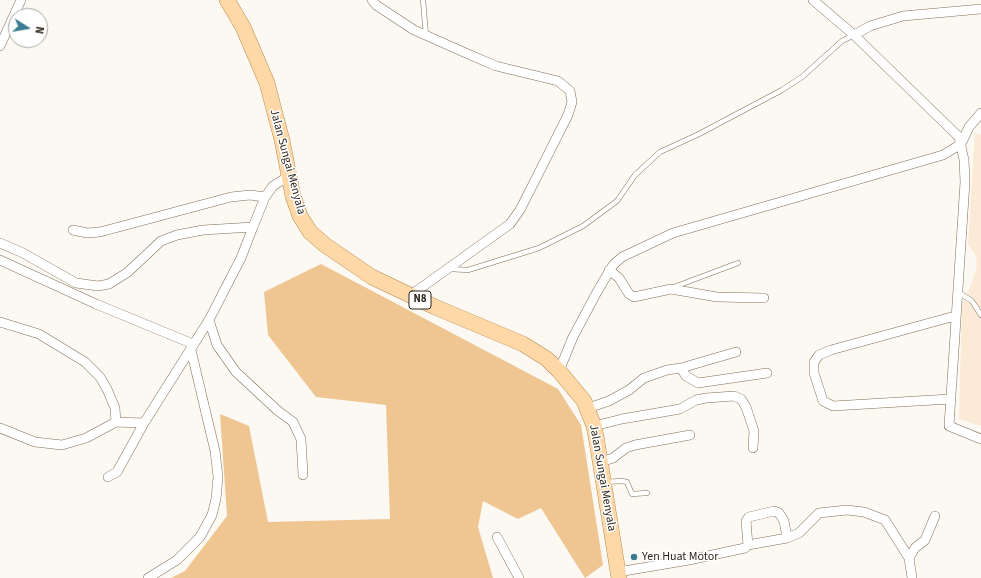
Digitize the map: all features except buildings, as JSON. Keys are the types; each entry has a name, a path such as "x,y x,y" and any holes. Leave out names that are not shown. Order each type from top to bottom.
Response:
{"main road":[{"name":"Jalan Sungai Menyala","path":"227,0 243,27 267,83 300,216 310,232 325,245 356,267 411,295 523,344 547,359 560,371 578,392 588,408 594,426 618,575"}],"street":[{"path":"0,46 21,0"},
{"path":"372,0 376,5 414,30 496,66 558,81 570,91 572,102 568,115 520,210 510,224 411,295"},
{"path":"813,0 854,35 959,137 965,182 956,291 949,426 981,439"},
{"path":"854,35 870,26 903,16 981,9"},
{"path":"560,371 574,337 609,270 622,257 673,233 943,155 961,144 969,127 981,113"},
{"path":"108,477 117,472 144,423 209,320 241,258 265,197 273,186 289,176"},
{"path":"73,230 88,233 100,232 231,197 265,197"},
{"path":"0,243 23,253 76,284 98,286 117,280 161,241 176,235 203,230 253,226"},
{"path":"0,260 192,347"},
{"path":"609,270 619,278 629,294 634,297 670,289 716,297 764,298"},
{"path":"950,399 833,406 823,401 818,391 814,362 819,354 831,350 955,316"},
{"path":"209,320 217,345 236,372 277,410 293,422 301,439 303,475"},
{"path":"0,322 39,334 85,362 100,377 107,389 115,408 116,422"},
{"path":"148,578 177,560 200,537 212,515 216,499 218,477 215,451 192,347"},
{"path":"588,408 609,401 629,390 644,378 667,370 681,368 736,352"},
{"path":"681,368 686,376 698,383 767,373"},
{"path":"594,426 622,419 680,409 696,400 734,396 741,399 746,407 754,431 754,448"},
{"path":"0,428 35,442 62,445 86,438 116,422 144,423"},
{"path":"601,462 613,458 622,451 634,445 690,434"},
{"path":"618,575 745,548 748,545 787,538 799,533 819,513 847,510 864,512 885,520 908,558 912,578"},
{"path":"748,545 746,521 749,517 774,511 779,513 784,521 787,538"},
{"path":"908,558 915,548 925,540 934,516"},
{"path":"497,536 520,578"}],"lane":[{"path":"423,0 426,35"},
{"path":"449,268 468,270 539,248 583,226 617,201 635,175 660,152 699,134 782,90 802,77 842,41 854,35"},
{"path":"670,289 738,263"},
{"path":"956,291 972,301 981,315"},
{"path":"603,482 627,482 632,494 647,493"}],"shaded area":[{"path":"975,132 981,135 981,426 959,419 962,304 971,285 977,266 976,256 968,244"},
{"path":"321,264 558,389 581,425 603,565 585,578 541,508 518,519 483,501 478,527 493,578 171,578 185,571 227,516 220,414 249,426 268,522 390,519 386,405 316,397 268,335 264,292"}],"place":[{"name":"Yen Huat Motor","path":"634,557"}]}
